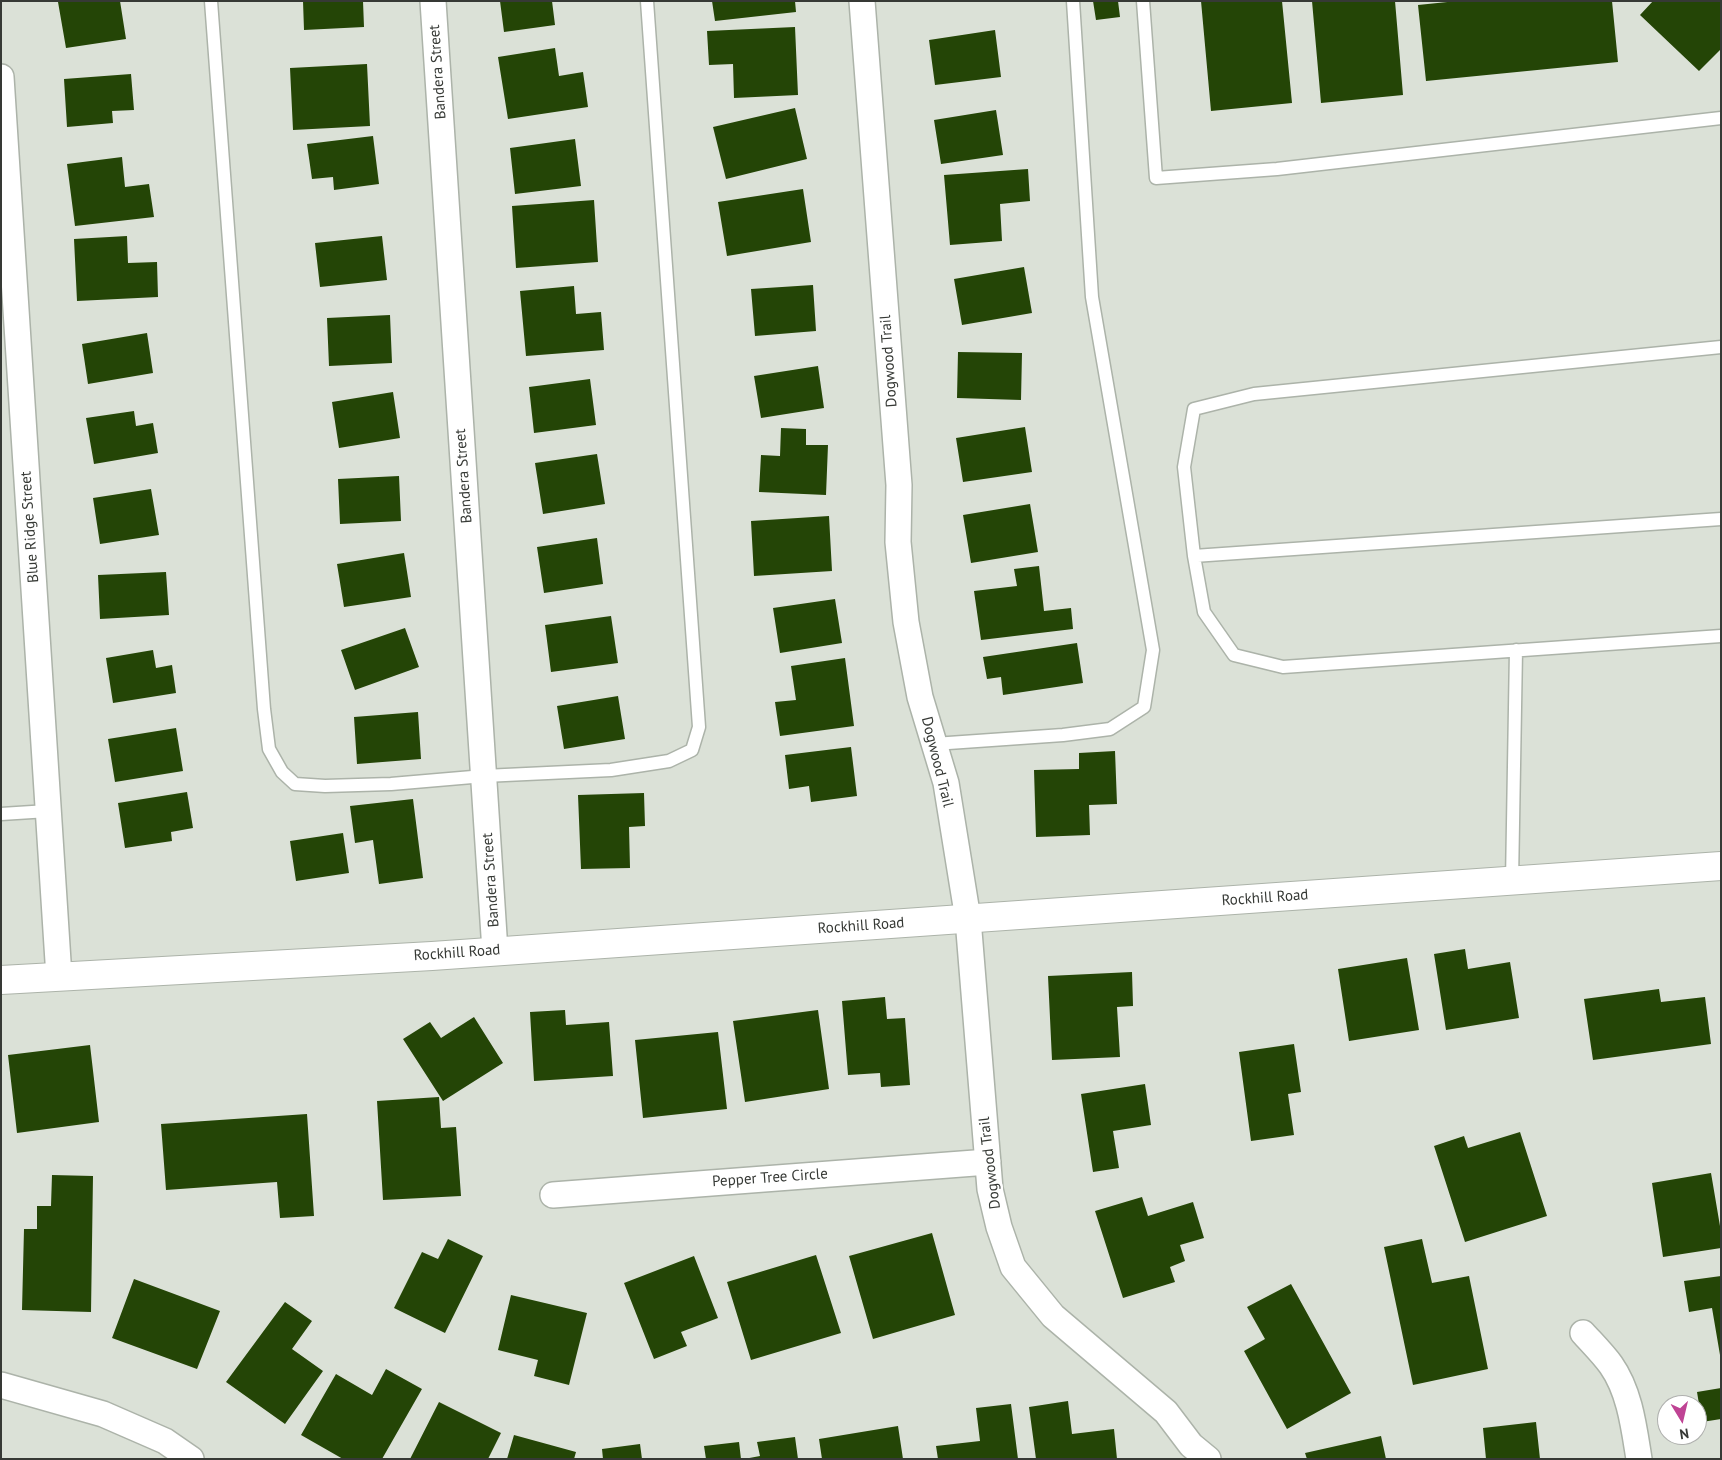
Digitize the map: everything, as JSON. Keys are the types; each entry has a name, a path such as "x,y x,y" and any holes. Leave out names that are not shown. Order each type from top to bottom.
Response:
{"street":[{"name":"Bandera Street","path":"433,1 495,951"},
{"name":"Dogwood Trail","path":"862,1 899,485 898,542 903,596 920,697 946,783 968,919 990,1188 999,1227 1013,1267 1053,1316 1166,1412 1198,1454"},
{"name":"Blue Ridge Street","path":"1,77 59,977"},
{"name":"Rockhill Road","path":"1,980 422,956 1721,866"},
{"name":"Pepper Tree Circle","path":"553,1195 988,1162"},
{"path":"1583,1333 1612,1365 1620,1381 1632,1418 1639,1459"},
{"path":"1,1385 103,1414 164,1441 191,1459"}],"lane":[{"path":"211,1 264,709 269,750 282,772 295,784 325,786 391,784 484,776 611,770 669,761 692,750 699,727 647,1"},
{"path":"934,744 1063,736 1110,729 1144,707 1153,650 1092,298 1073,1"},
{"path":"1142,1 1156,178 1277,169 1721,118"},
{"path":"1721,347 1254,394 1194,409 1184,467 1194,556 1204,612 1234,655 1283,667 1721,636"},
{"path":"1194,556 1721,519"},
{"path":"1512,881 1516,650"},
{"path":"1,814 48,810"}],"building":[{"path":"120,1 126,39 66,48 58,2"},
{"path":"303,1 363,1 364,27 304,30"},
{"path":"500,1 552,1 555,25 504,32"},
{"path":"712,1 795,1 796,12 715,21"},
{"path":"1093,1 1118,1 1120,17 1096,20"},
{"path":"1201,1 1282,1 1292,103 1211,111"},
{"path":"1312,1 1395,1 1403,95 1321,103"},
{"path":"1457,1 1612,1 1618,62 1426,81 1418,5"},
{"path":"1653,1 1721,1 1721,49 1699,71 1640,15"},
{"path":"795,27 798,95 734,98 733,64 709,65 707,31"},
{"path":"995,30 1001,77 935,85 929,40"},
{"path":"555,48 559,76 583,72 588,107 508,119 498,57"},
{"path":"367,64 370,126 293,130 290,68"},
{"path":"131,74 134,110 112,111 113,123 67,127 64,79"},
{"path":"795,108 807,159 726,179 713,127"},
{"path":"996,110 1003,155 941,164 934,120"},
{"path":"373,136 379,184 334,190 333,177 312,179 307,144"},
{"path":"575,139 581,186 515,194 510,148"},
{"path":"122,157 125,187 149,184 154,217 75,226 67,164"},
{"path":"1028,169 1030,201 1000,204 1002,241 950,245 944,175"},
{"path":"803,189 811,242 727,256 718,202"},
{"path":"594,200 598,262 516,268 512,206"},
{"path":"127,236 128,263 157,262 158,297 77,301 74,239"},
{"path":"382,236 387,280 320,287 315,243"},
{"path":"1024,267 1032,313 962,325 954,279"},
{"path":"813,285 816,331 755,336 751,289"},
{"path":"574,286 576,314 601,312 604,350 526,356 520,291"},
{"path":"390,315 392,363 329,366 327,318"},
{"path":"147,333 153,373 88,384 82,344"},
{"path":"958,352 1022,353 1021,400 957,398"},
{"path":"818,366 824,408 761,418 754,376"},
{"path":"590,379 596,425 534,433 529,387"},
{"path":"393,392 400,438 339,448 332,402"},
{"path":"134,411 136,426 153,423 158,453 94,464 86,418"},
{"path":"1025,427 1032,472 963,482 956,438"},
{"path":"781,428 806,429 806,445 828,445 826,495 759,492 761,455 780,456"},
{"path":"597,454 605,504 543,514 535,463"},
{"path":"399,476 401,521 340,524 338,479"},
{"path":"151,489 159,535 100,544 93,498"},
{"path":"1030,504 1038,552 971,563 963,515"},
{"path":"829,516 832,571 754,576 751,521"},
{"path":"597,538 603,584 544,593 537,547"},
{"path":"404,553 411,597 344,607 337,564"},
{"path":"1039,566 1044,611 1071,608 1073,629 981,640 974,591 1017,586 1014,569"},
{"path":"166,572 169,615 100,619 98,575"},
{"path":"835,599 842,643 780,653 773,608"},
{"path":"611,616 618,663 551,672 545,625"},
{"path":"405,628 419,667 355,690 341,650"},
{"path":"1077,643 1083,683 1003,695 1001,677 987,679 983,657"},
{"path":"153,650 156,668 172,665 176,693 113,703 106,658"},
{"path":"845,658 854,726 780,736 775,702 796,700 791,666"},
{"path":"618,696 625,739 564,749 557,706"},
{"path":"418,712 421,759 357,764 354,717"},
{"path":"176,728 183,771 115,782 108,739"},
{"path":"851,747 857,796 811,802 809,786 789,789 785,755"},
{"path":"1115,751 1117,804 1089,805 1090,835 1036,837 1034,770 1079,769 1079,753"},
{"path":"187,792 193,828 171,832 172,841 125,848 118,803"},
{"path":"644,793 645,826 629,827 630,868 581,869 578,795"},
{"path":"413,799 423,878 379,884 373,840 355,843 350,806"},
{"path":"343,833 349,873 296,881 290,841"},
{"path":"1465,949 1468,969 1510,962 1519,1018 1446,1030 1434,954"},
{"path":"1407,958 1419,1030 1349,1041 1338,969"},
{"path":"1132,972 1133,1006 1117,1007 1120,1057 1052,1060 1048,976"},
{"path":"1659,989 1661,1002 1705,997 1711,1044 1593,1060 1584,999"},
{"path":"885,997 887,1019 905,1018 910,1085 881,1087 880,1073 848,1075 842,1001"},
{"path":"565,1010 566,1025 609,1022 613,1076 534,1081 530,1012"},
{"path":"818,1010 829,1089 745,1102 733,1021"},
{"path":"474,1017 503,1063 443,1101 403,1039 430,1022 441,1038"},
{"path":"718,1032 727,1109 643,1118 635,1040"},
{"path":"1294,1044 1301,1092 1288,1094 1294,1135 1251,1141 1239,1052"},
{"path":"90,1045 99,1122 17,1133 8,1055"},
{"path":"1145,1084 1151,1125 1113,1131 1119,1168 1093,1172 1081,1094"},
{"path":"439,1097 441,1128 456,1127 461,1196 383,1200 377,1101"},
{"path":"307,1114 314,1216 280,1218 277,1182 166,1190 161,1124"},
{"path":"1520,1132 1547,1216 1465,1242 1434,1146 1464,1136 1468,1148"},
{"path":"1711,1173 1721,1232 1721,1248 1663,1257 1652,1183"},
{"path":"52,1175 93,1176 91,1312 22,1310 24,1229 37,1229 37,1206 51,1206"},
{"path":"1142,1197 1148,1216 1193,1202 1204,1238 1180,1245 1185,1261 1170,1267 1175,1282 1123,1298 1095,1211"},
{"path":"932,1233 955,1315 873,1339 849,1256"},
{"path":"448,1239 483,1256 445,1333 394,1308 422,1252 438,1259"},
{"path":"1422,1239 1432,1283 1469,1276 1488,1369 1413,1385 1384,1247"},
{"path":"816,1255 841,1333 751,1360 727,1282"},
{"path":"694,1256 718,1318 681,1332 687,1346 654,1359 624,1283"},
{"path":"1721,1276 1720,1355 1712,1308 1689,1312 1684,1281"},
{"path":"134,1279 220,1311 197,1369 112,1338"},
{"path":"1291,1284 1351,1393 1287,1429 1244,1351 1265,1339 1247,1307"},
{"path":"511,1295 587,1313 569,1385 534,1376 538,1360 498,1350"},
{"path":"285,1302 312,1321 292,1349 323,1371 285,1424 226,1382"},
{"path":"386,1369 422,1389 382,1459 343,1459 301,1435 336,1374 372,1395"},
{"path":"1721,1388 1721,1419 1707,1421 1707,1395 1698,1395 1697,1392"},
{"path":"1068,1401 1072,1434 1114,1429 1117,1459 1036,1459 1029,1407"},
{"path":"439,1402 501,1433 488,1459 410,1459"},
{"path":"1011,1404 1018,1459 938,1459 936,1446 980,1441 976,1408"},
{"path":"1536,1422 1540,1459 1486,1459 1483,1428"},
{"path":"898,1426 903,1459 822,1459 819,1439"},
{"path":"514,1435 576,1452 574,1459 507,1459"},
{"path":"1381,1436 1386,1459 1307,1459 1305,1453"},
{"path":"795,1437 798,1459 744,1459 760,1456 757,1442"},
{"path":"739,1442 741,1459 706,1459 704,1446"},
{"path":"640,1444 642,1459 603,1459 602,1449"}]}
